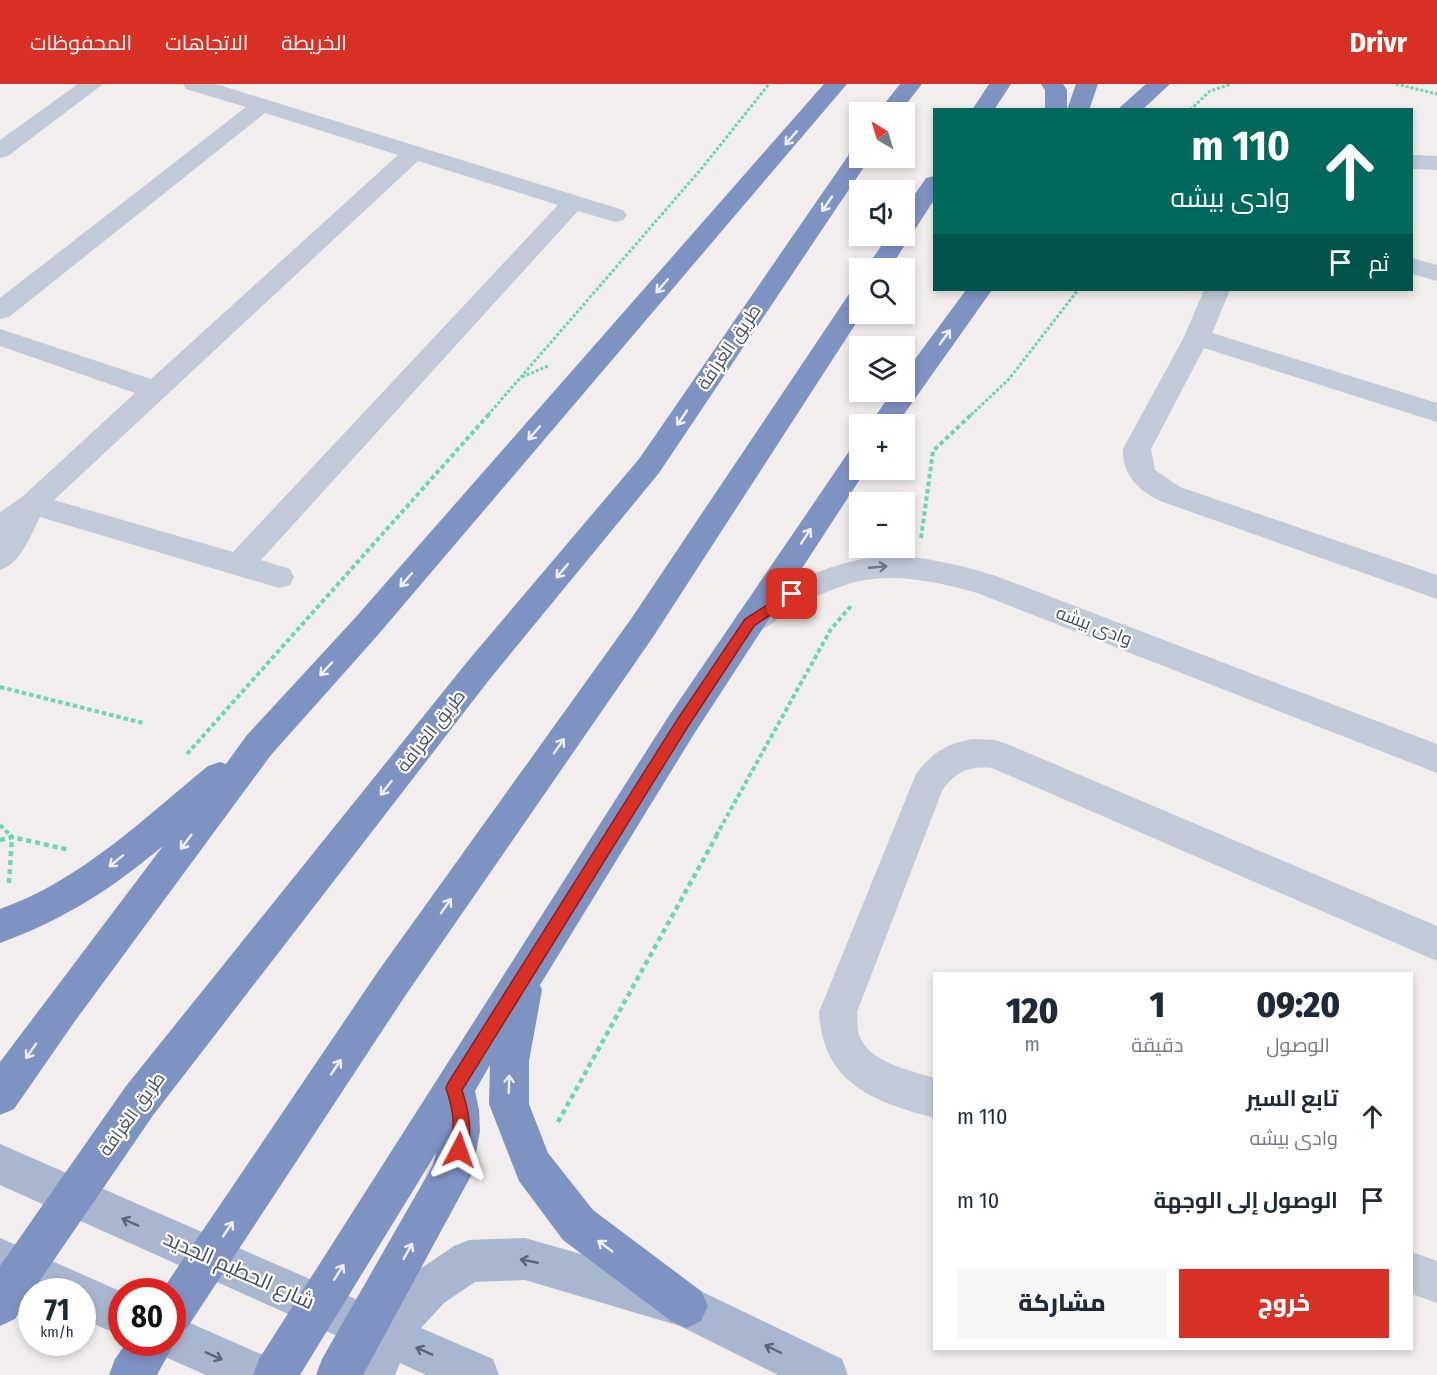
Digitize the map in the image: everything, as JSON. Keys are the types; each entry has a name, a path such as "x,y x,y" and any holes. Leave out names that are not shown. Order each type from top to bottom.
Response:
{"highway":[{"path":"896,102 911,84"},
{"path":"984,108 1000,84"},
{"path":"1052,84 1056,90 1056,108"},
{"path":"1079,108 1087,84"},
{"path":"1117,108 1130,84"},
{"path":"1130,108 1159,84"},
{"path":"0,1095 62,1008 259,745 373,618 837,87"},
{"name":"طريق الغرافة","path":"0,1304 140,1100 478,671 649,466 852,168"},
{"path":"915,212 933,184"},
{"path":"890,414 978,291"},
{"path":"186,1291 392,983 642,628 849,314"},
{"path":"275,1375 682,724 849,474"},
{"path":"0,926 50,905 86,886 259,745"},
{"path":"525,974 510,1060 509,1104 533,1167 578,1225 686,1306"},
{"path":"338,1375 451,1174 459,1150 462,1127 460,1106 454,1088"},
{"path":"131,1375 144,1356"}],"main road":[{"name":"شارع الحطيم الجديد","path":"0,1164 477,1375"},
{"path":"0,1259 41,1278"},
{"path":"373,1375 386,1342 400,1319 429,1288 469,1261 525,1259 686,1306 826,1375"},
{"path":"186,1343 256,1375"}],"street":[{"path":"0,151 92,84"},
{"path":"194,84 615,215"},
{"path":"0,311 262,105"},
{"path":"0,526 32,504 414,152"},
{"path":"1413,162 1437,163"},
{"path":"240,564 574,202"},
{"path":"1413,266 1437,273"},
{"path":"1217,291 1197,337 1137,449 1136,461 1141,474 1153,485 1170,494 1437,587"},
{"path":"0,337 154,390"},
{"path":"1197,337 1437,413"},
{"path":"32,504 279,577"},
{"path":"0,560 24,523 32,504"},
{"name":"وادى بيشه","path":"749,622 813,583 861,569 887,566 939,571 985,584 1437,759"},
{"path":"933,1098 869,1074 854,1063 843,1047 837,1029 838,1012 928,784 938,768 953,757 974,752 995,754 1016,762 1437,944"},
{"path":"1413,1273 1437,1282"}],"path":[{"path":"186,755 521,378 702,168 769,84"},
{"path":"1192,108 1210,91 1231,84"},
{"path":"1396,84 1437,94"},
{"path":"931,542 921,538 933,451 1009,379 1076,291"},
{"path":"533,1167 831,629 843,613 860,599"},
{"path":"0,687 143,723"},
{"path":"0,825 12,837 9,890"},
{"path":"0,840 12,837 77,850"}],"route":[{"path":"459,1150 462,1127 460,1106 454,1088 682,724 749,622 792,594"}]}
